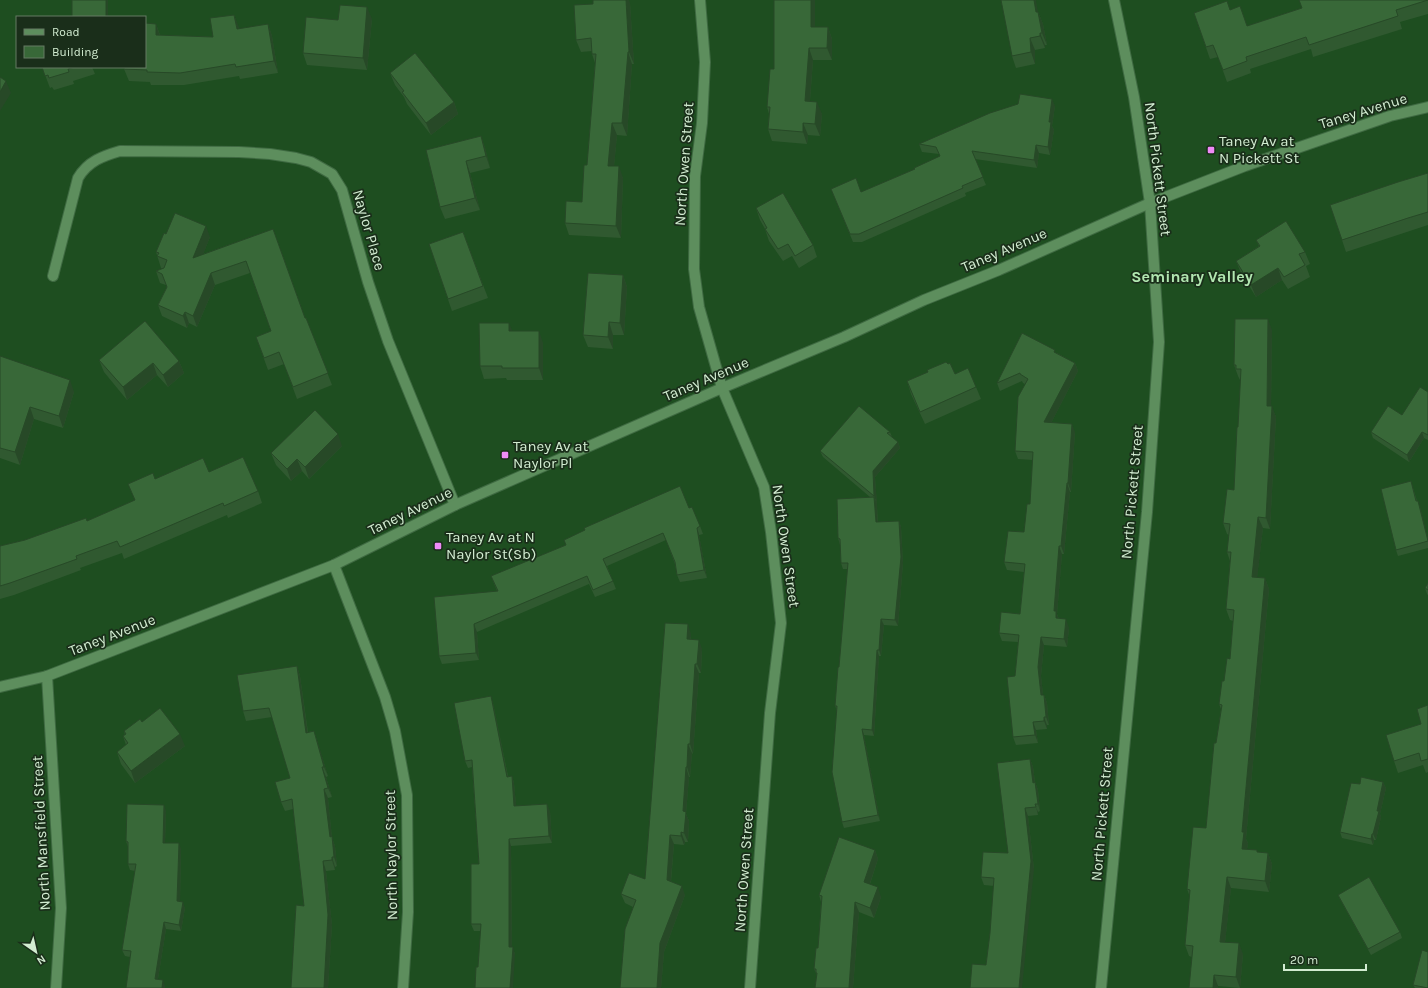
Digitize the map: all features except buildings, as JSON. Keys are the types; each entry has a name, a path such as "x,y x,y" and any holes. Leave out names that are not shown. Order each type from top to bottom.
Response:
{"street":[{"name":"North Owen Street","path":"700,0 705,62 702,123 695,176 694,268 699,307 722,388 764,487 771,532 781,623 770,713 750,988"},
{"name":"North Pickett Street","path":"1101,988 1147,512 1159,342 1150,203 1134,97 1114,0"},
{"name":"Taney Avenue","path":"0,687 47,676 334,565 455,505 722,388 844,338 924,300 999,270 1150,203 1245,166 1390,116 1428,107"},
{"name":"Naylor Place","path":"53,276 78,178 83,169 105,156 120,150 239,152 296,158 311,162 320,167 332,174 342,190 368,282 388,341 455,505"},
{"name":"North Naylor Street","path":"334,565 385,697 395,731 407,796 408,912 403,988"},
{"name":"North Mansfield Street","path":"47,676 61,908 56,988"}],"place":[{"name":"Taney Av at N Pickett St","path":"1211,150"},
{"name":"Taney Av at Naylor Pl","path":"505,455"},
{"name":"Taney Av at N Naylor St(Sb)","path":"438,546"}],"district":[{"name":"Seminary Valley","path":"1192,276"}]}
